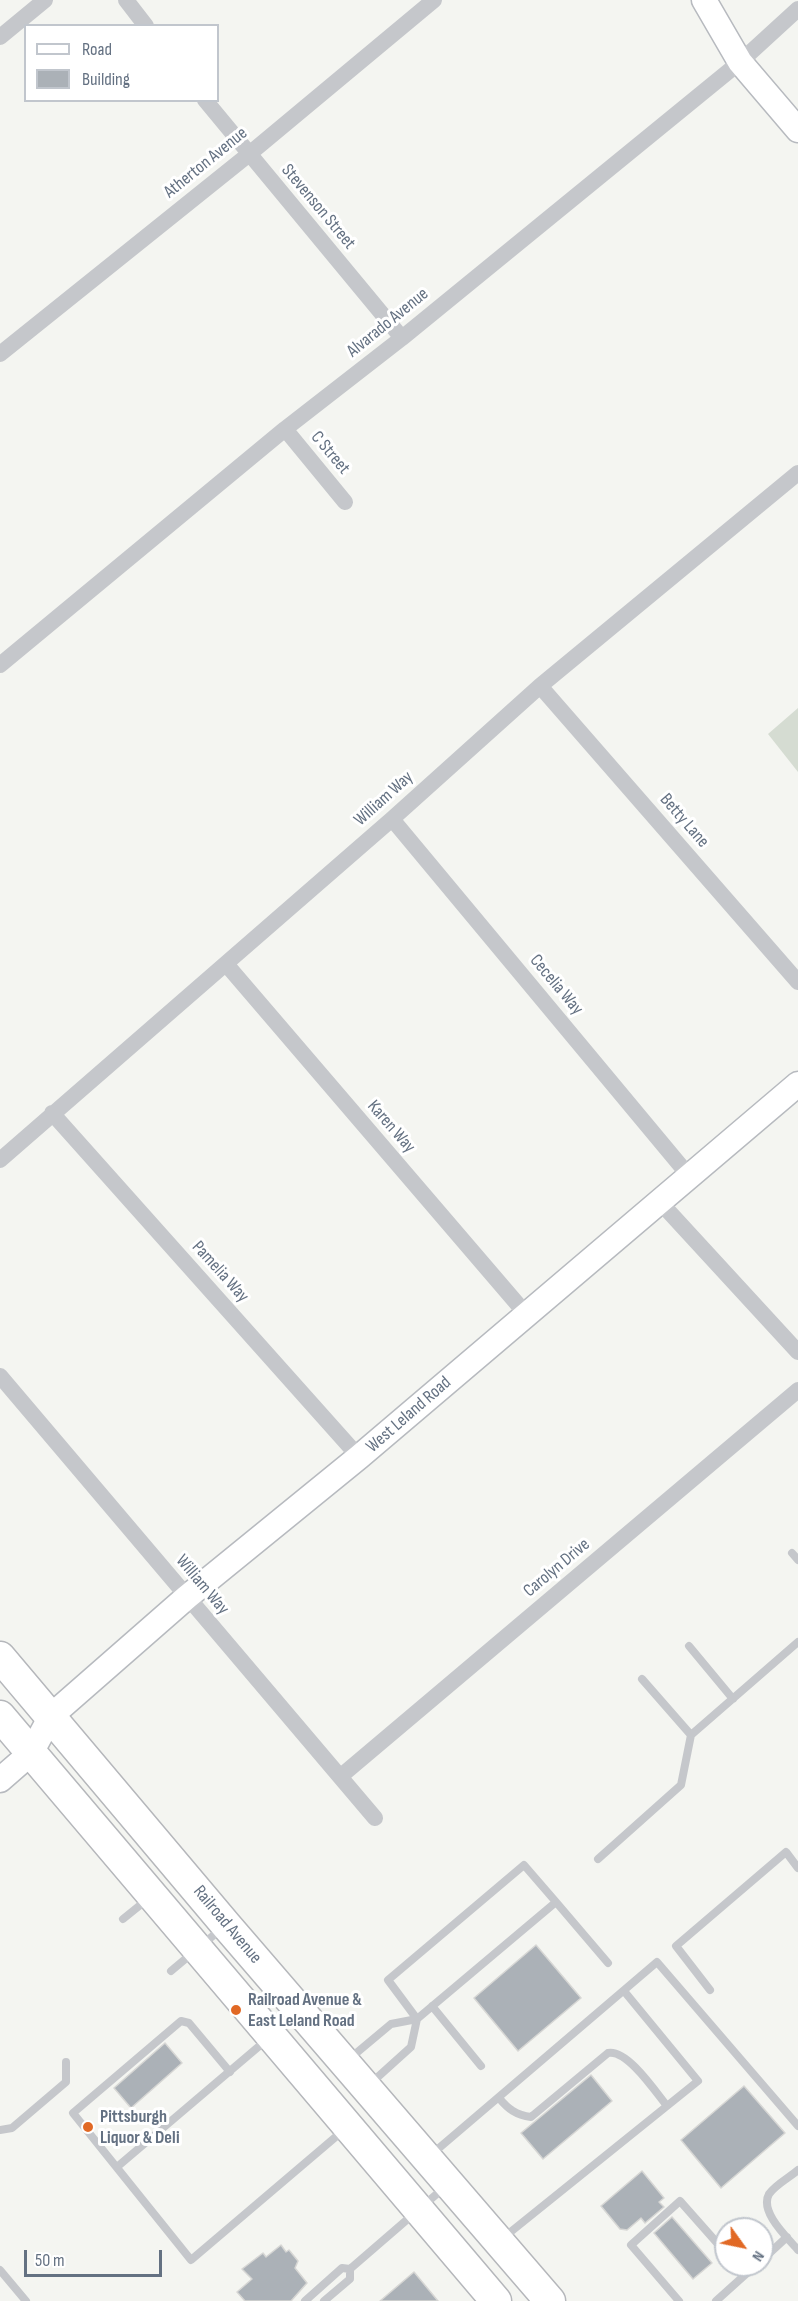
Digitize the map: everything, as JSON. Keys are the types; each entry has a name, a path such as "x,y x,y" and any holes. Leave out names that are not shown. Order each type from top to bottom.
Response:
{"highway":[{"name":"Railroad Avenue","path":"0,1657 226,1925 549,2301"},
{"path":"3,1725 31,1754 493,2300"}],"main road":[{"path":"704,0 740,62 798,130"},
{"name":"West Leland Road","path":"31,1754 51,1716 187,1597 359,1457 798,1084"},
{"path":"3,1725 51,1716"},
{"path":"0,1780 31,1754"}],"street":[{"path":"0,37 45,0"},
{"path":"126,0 144,24"},
{"name":"Atherton Avenue","path":"0,354 434,0"},
{"name":"Alvarado Avenue","path":"0,665 285,429 402,338 740,62 798,9"},
{"name":"Stevenson Street","path":"207,102 402,338"},
{"name":"C Street","path":"285,429 345,502"},
{"name":"William Way","path":"0,1160 392,819 540,686 798,473"},
{"name":"Betty Lane","path":"540,686 798,982"},
{"name":"Cecelia Way","path":"392,819 690,1177"},
{"name":"Karen Way","path":"225,964 526,1314"},
{"name":"Pamelia Way","path":"52,1113 359,1457"},
{"path":"660,1202 798,1352"},
{"name":"William Way","path":"0,1376 375,1818"},
{"name":"Carolyn Drive","path":"340,1776 798,1390"}],"lane":[{"path":"598,1859 681,1785 691,1735 798,1642"},
{"path":"689,1646 733,1699"},
{"path":"642,1679 691,1735"},
{"path":"710,1990 676,1946 786,1852 798,1868"},
{"path":"366,2087 411,2047 417,2019 388,1980 524,1865 608,1963"},
{"path":"123,1919 151,1895"},
{"path":"345,2063 391,2025 417,2019 556,1902"},
{"path":"171,1971 226,1925"},
{"path":"427,2158 657,1962 798,2126"},
{"path":"498,2242 698,2081 624,1991"},
{"path":"432,2006 481,2066"},
{"path":"117,2167 300,2011"},
{"path":"230,2072 189,2023 181,2021 73,2113 191,2260 348,2127"},
{"path":"499,2098 510,2110 522,2116 531,2117 608,2053 613,2052 625,2057 667,2106"},
{"path":"0,2130 12,2128 66,2082 66,2062"},
{"path":"798,2170 769,2194 767,2204 769,2215 798,2250"},
{"path":"324,2301 350,2279 350,2270 448,2184"},
{"path":"679,2301 631,2245 681,2201 714,2239"},
{"path":"774,2249 787,2237"},
{"path":"305,2301 342,2268 350,2270"},
{"path":"0,2270 26,2301"},
{"path":"716,2301 743,2277"}],"shaded area":[{"path":"798,708 798,772 768,734"}],"building":[{"path":"536,1945 581,1998 518,2051 474,1998"},
{"path":"165,2043 182,2063 131,2108 114,2088"},
{"path":"591,2075 612,2101 543,2159 521,2133"},
{"path":"744,2086 785,2133 721,2188 681,2140"},
{"path":"642,2171 664,2198 659,2202 664,2207 645,2223 641,2218 627,2230 620,2229 601,2206"},
{"path":"672,2217 712,2263 693,2279 654,2233"},
{"path":"281,2245 286,2252 289,2250 298,2261 295,2268 307,2283 291,2301 245,2301 237,2292 252,2279 242,2269 263,2253 266,2257"},
{"path":"414,2272 438,2301 380,2301"}],"place":[{"name":"Railroad Avenue & East Leland Road","path":"236,2010"},
{"name":"Pittsburgh Liquor & Deli","path":"88,2127"}]}
